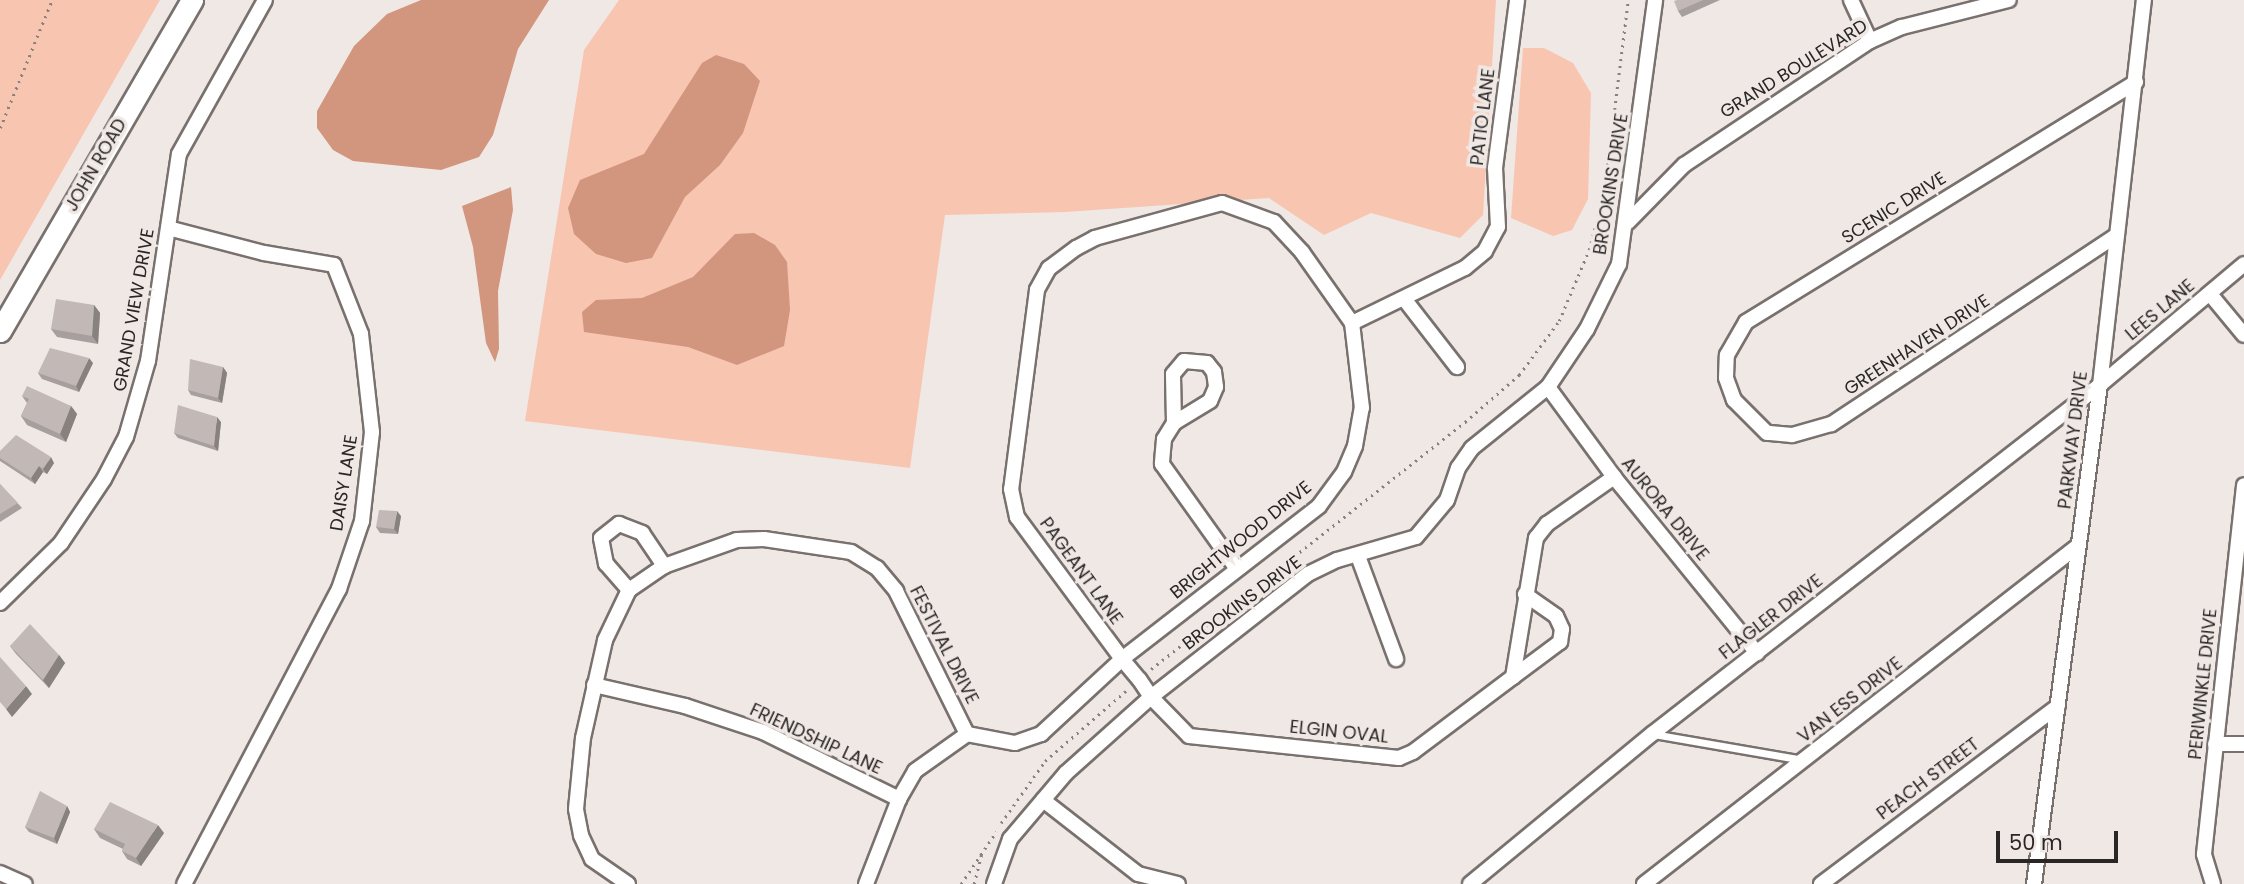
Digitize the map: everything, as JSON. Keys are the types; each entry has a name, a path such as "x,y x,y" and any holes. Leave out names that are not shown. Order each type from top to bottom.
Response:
{"street":[{"name":"JOHN ROAD","path":"0,331 192,0"},
{"name":"GRAND VIEW DRIVE","path":"0,603 61,543 115,461 148,361 183,141 265,0"},
{"name":"PATIO LANE","path":"1352,323 1405,300 1465,268 1485,251 1498,227 1495,169 1517,0"},
{"name":"BROOKINS DRIVE","path":"994,884 1010,839 1066,774 1151,697 1308,574 1337,560 1416,537 1447,500 1458,468 1472,448 1548,387 1587,329 1619,264 1628,222 1656,0"},
{"path":"1851,0 1870,41"},
{"name":"GRAND BOULEVARD","path":"1628,222 1684,164 1870,41 1902,27 2009,0"},
{"name":"PARKWAY DRIVE","path":"2034,884 2100,385 2144,0"},
{"name":"SCENIC DRIVE","path":"1734,400 1726,378 1727,355 1746,322 2136,82"},
{"name":"BRIGHTWOOD DRIVE","path":"967,734 1015,743 1041,734 1122,659 1319,506 1344,472 1362,408 1352,323 1302,252 1274,222 1222,203 1095,238 1049,268 1037,290"},
{"name":"DAISY LANE","path":"168,228 264,253 334,265 361,334 372,432 362,521 339,589 184,884"},
{"name":"GREENHAVEN DRIVE","path":"1734,400 1767,433 1792,435 1831,424 2117,235"},
{"name":"LEES LANE","path":"2100,385 2244,264"},
{"name":"PAGEANT LANE","path":"1037,290 1013,498 1017,517 1151,697"},
{"path":"2210,293 2244,335"},
{"path":"1405,300 1457,367"},
{"name":"FLAGLER DRIVE","path":"1470,884 1652,734 2100,385"},
{"name":"AURORA DRIVE","path":"1548,387 1614,477 1757,653"},
{"path":"1174,423 1164,439 1162,464 1237,569"},
{"path":"1513,677 1536,538 1547,524 1614,477"},
{"name":"PERIWINKLE DRIVE","path":"2213,884 2204,854 2216,744 2239,583 2244,485"},
{"path":"629,590 606,564 601,538 619,524 642,533 664,566"},
{"name":"FESTIVAL DRIVE","path":"628,884 592,859 576,809 594,685 605,640 629,590 664,566 737,540 764,538 851,552 877,568 896,591 967,734"},
{"name":"VAN ESS DRIVE","path":"1644,884 2079,545"},
{"path":"1358,556 1396,659"},
{"name":"ELGIN OVAL","path":"1151,697 1189,736 1399,758 1560,642 1562,629 1556,615 1525,594"},
{"name":"FRIENDSHIP LANE","path":"594,685 685,706 763,732 899,799"},
{"name":"PEACH STREET","path":"1821,884 2058,706"},
{"path":"866,884 899,799 915,771 967,734"},
{"path":"2216,744 2244,744"},
{"path":"1044,800 1138,874 1178,884"},
{"path":"0,873 24,884"}],"lane":[{"path":"1652,734 1804,760"}],"path":[{"path":"0,128 52,0"},
{"path":"961,884 1045,761 1128,688"},
{"path":"974,884 981,852"}],"shaded area":[{"path":"0,0 160,0 0,280"},
{"path":"421,0 549,0 518,49 493,135 479,157 441,170 353,161 333,150 317,128 317,111 354,46 387,14"},
{"path":"619,0 1496,0 1483,215 1460,238 1371,213 1324,235 1269,198 1065,212 945,215 910,468 525,421 584,50"},
{"path":"1523,48 1544,48 1573,63 1591,93 1588,199 1572,230 1553,236 1511,218"},
{"path":"716,55 744,64 760,81 743,133 720,165 685,197 652,258 626,263 596,254 574,234 568,208 580,180 644,154 702,63"},
{"path":"511,187 513,210 498,291 499,349 495,362 486,343 473,247 462,206"},
{"path":"754,233 775,245 787,262 790,310 784,346 737,365 688,347 584,332 582,312 596,300 642,298 693,277 735,234"}],"building":[{"path":"1703,0 1678,11 1674,1"},
{"path":"56,299 94,305 92,336 51,329"},
{"path":"50,348 89,358 76,386 38,373"},
{"path":"190,359 223,367 218,398 188,390"},
{"path":"27,386 71,406 60,434 21,416 29,399 22,396"},
{"path":"178,405 217,417 214,446 174,433"},
{"path":"16,435 51,457 43,469 39,466 31,478 0,458 0,451"},
{"path":"0,484 18,503 0,514"},
{"path":"379,510 397,511 394,529 376,527"},
{"path":"30,624 59,655 43,680 10,646"},
{"path":"0,657 26,686 6,709 0,702"},
{"path":"40,791 67,806 54,838 25,827"},
{"path":"110,802 158,825 136,858 122,851 125,844 94,829"}]}
